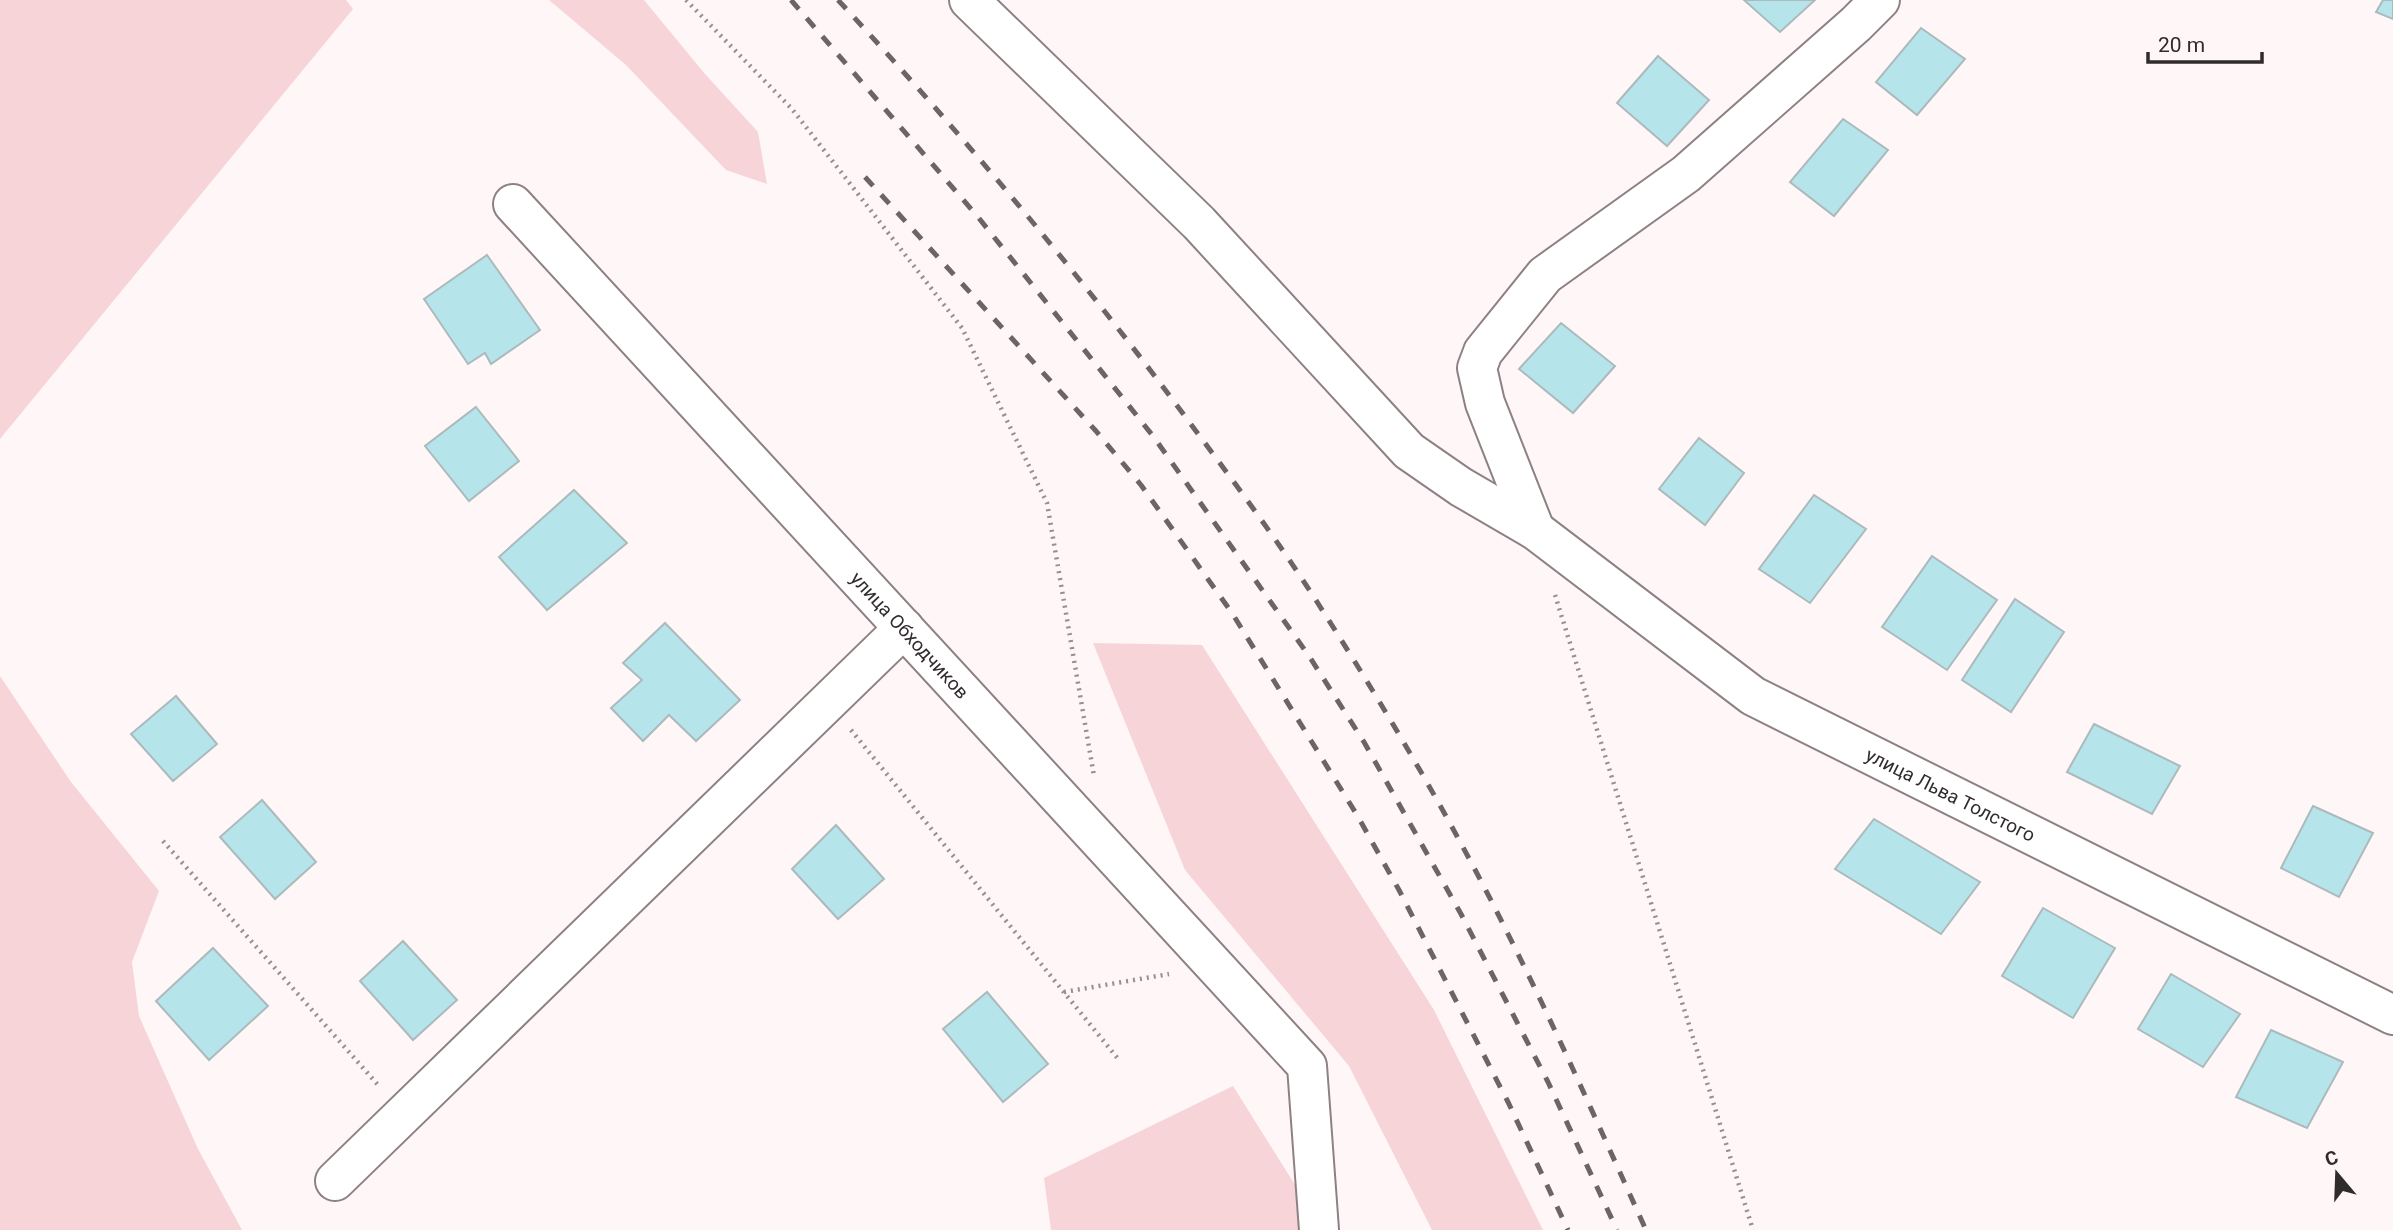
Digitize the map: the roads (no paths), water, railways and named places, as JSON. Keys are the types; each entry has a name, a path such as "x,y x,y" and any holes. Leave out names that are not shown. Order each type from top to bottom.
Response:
{"street":[{"name":"улица Льва Толстого","path":"969,0 1199,223 1409,451 1461,487 1535,530 1753,696 2393,1014"},
{"path":"1535,530 1485,403 1477,368 1483,352 1545,275 1686,174 1880,0"},
{"name":"улица Обходчиков","path":"513,204 1307,1066 1319,1230"},
{"path":"335,1181 904,628"}],"railway":[{"path":"791,0 978,217 1153,436 1309,656 1364,742 1461,914 1548,1082 1617,1230"},
{"path":"838,0 976,154 1064,260 1190,423 1304,582 1394,726 1487,892 1561,1044 1646,1230"},
{"path":"865,177 1096,431 1141,485 1232,613 1357,815 1399,890 1509,1104 1568,1230"}]}
